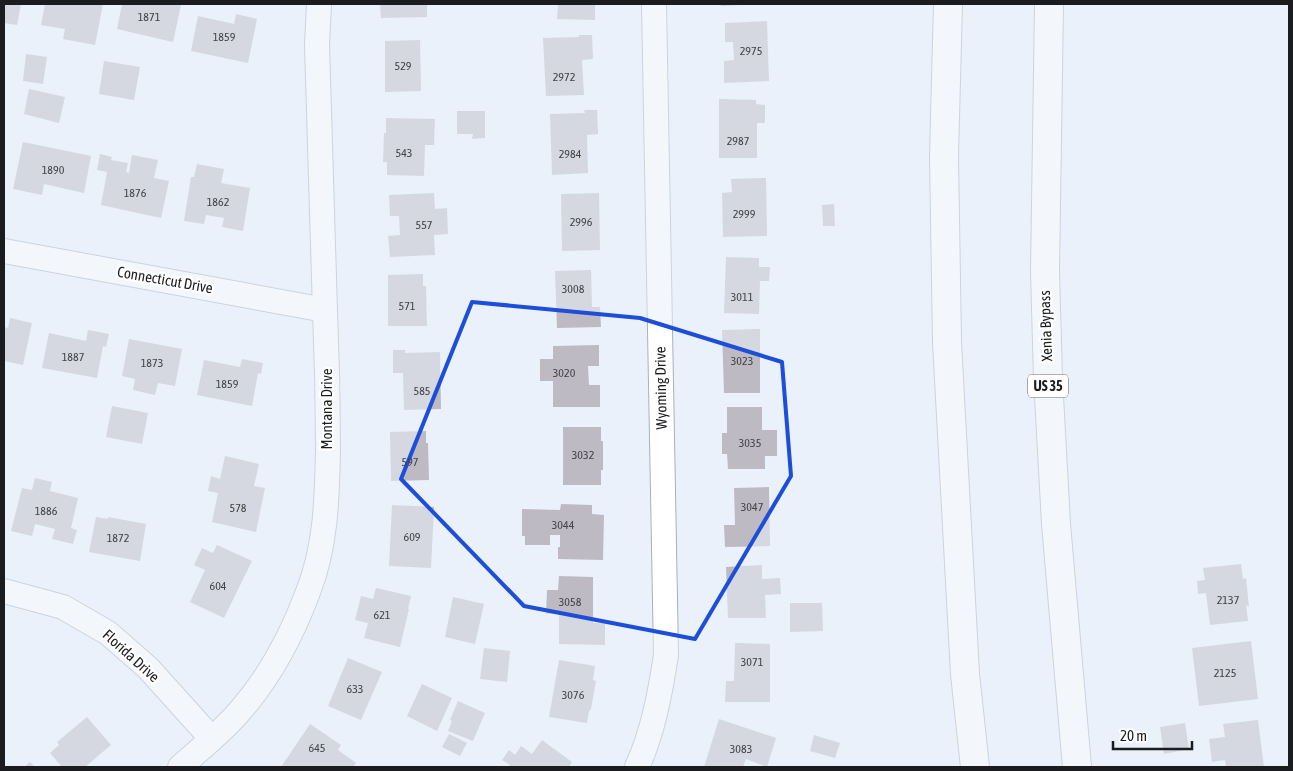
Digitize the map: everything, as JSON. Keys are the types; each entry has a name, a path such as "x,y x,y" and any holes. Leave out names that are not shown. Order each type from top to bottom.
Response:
{"highway":[{"path":"948,4 944,156 947,342 965,674 975,767"},
{"name":"Xenia Bypass","path":"1049,4 1045,272 1048,369 1056,524 1076,767"}],"street":[{"name":"Montana Drive","path":"180,767 239,712 262,684 287,642 309,590 324,530 327,493 328,395 317,45 319,4"},
{"name":"Wyoming Drive","path":"637,767 658,706 666,655 654,4"},
{"name":"Connecticut Drive","path":"4,251 325,310"},
{"name":"Florida Drive","path":"4,591 63,608 108,633 148,668 212,739"}],"highlighted area":[{"path":"472,302 640,318 782,362 791,476 695,639 524,606 401,479"}],"building":[{"path":"4,4 21,4 17,25 4,23"},
{"path":"45,4 103,4 95,45 63,39 65,29 41,25"},
{"path":"122,4 181,5 173,42 117,29"},
{"path":"380,4 427,4 427,17 381,18"},
{"path":"558,4 595,4 595,20 557,19"},
{"path":"721,4 739,4 739,5 721,6"},
{"path":"236,14 257,19 248,63 191,51 198,16 234,24"},
{"path":"767,21 769,81 724,83 724,61 734,60 733,42 725,42 725,23"},
{"path":"579,35 592,35 593,59 582,60 584,95 546,96 543,38 579,37"},
{"path":"420,40 421,91 385,92 385,41"},
{"path":"26,54 47,57 43,84 23,81"},
{"path":"104,61 140,67 134,100 99,94"},
{"path":"29,89 65,97 59,123 24,114"},
{"path":"719,99 756,100 756,104 765,105 765,123 757,123 757,158 719,158"},
{"path":"584,110 597,110 598,134 587,135 588,173 552,175 550,114 585,113"},
{"path":"457,111 485,111 485,138 472,139 473,134 457,134"},
{"path":"386,118 435,119 434,145 425,145 424,176 387,175 387,162 383,162"},
{"path":"23,142 91,156 84,193 44,184 42,195 13,189"},
{"path":"100,154 112,157 111,160 128,163 126,172 129,173 132,155 158,160 154,178 169,181 161,218 101,205 107,172 97,170"},
{"path":"197,164 224,169 221,183 250,188 243,231 222,227 224,218 206,215 204,224 184,221 191,177 194,177"},
{"path":"766,178 767,236 723,237 722,193 732,192 731,179"},
{"path":"434,193 435,209 447,208 448,234 434,235 435,255 390,257 388,236 400,235 399,216 390,216 389,195"},
{"path":"599,193 600,250 562,251 561,194"},
{"path":"834,204 835,226 823,226 822,205"},
{"path":"726,257 759,258 759,267 770,267 769,281 760,281 759,314 724,313"},
{"path":"591,270 592,307 600,307 601,327 557,328 555,271"},
{"path":"423,274 423,286 426,286 427,326 388,326 388,275"},
{"path":"10,318 32,323 23,365 4,361 4,327 8,328"},
{"path":"760,329 760,393 724,393 722,330"},
{"path":"88,330 109,334 106,347 103,346 97,378 42,368 49,333 86,341"},
{"path":"129,339 182,349 175,386 158,383 155,395 133,390 135,379 122,376"},
{"path":"599,345 599,366 588,366 589,385 600,385 600,407 553,407 553,381 540,381 540,359 553,359 553,346"},
{"path":"393,350 405,350 405,353 440,352 441,409 404,410 403,373 393,373"},
{"path":"242,359 263,363 261,374 258,373 252,406 197,395 204,360 240,367"},
{"path":"112,406 148,413 142,444 106,437"},
{"path":"727,407 762,407 762,430 777,430 777,456 765,456 765,469 728,469 727,454 722,454 722,433 727,433"},
{"path":"563,427 601,427 603,470 601,470 601,485 563,485"},
{"path":"426,431 429,480 391,481 390,432"},
{"path":"225,456 259,464 254,486 265,488 256,532 212,522 218,493 208,491 211,476 220,479"},
{"path":"35,478 52,482 50,491 78,498 71,528 77,530 73,544 52,539 55,529 35,524 32,536 11,531 22,488 32,490"},
{"path":"769,487 770,546 725,547 724,525 735,525 734,488"},
{"path":"561,504 592,505 592,514 604,515 603,560 558,559 560,535 550,535 550,545 525,545 525,536 522,536 522,509 560,510"},
{"path":"392,505 434,507 431,568 389,566"},
{"path":"96,517 108,519 108,517 146,524 140,561 89,552"},
{"path":"217,545 252,561 224,618 190,602 205,570 194,565 202,548 213,553"},
{"path":"1241,564 1243,579 1246,578 1249,607 1246,605 1248,621 1210,625 1206,593 1198,594 1197,581 1205,580 1203,568"},
{"path":"762,565 762,579 780,578 781,594 765,595 766,618 728,618 726,567"},
{"path":"559,576 593,577 593,623 605,623 605,645 559,644 559,614 546,614 547,590 558,590"},
{"path":"376,588 411,596 400,647 364,638 368,623 355,620 361,596 373,599"},
{"path":"453,597 484,604 475,644 445,637"},
{"path":"790,603 822,603 823,631 790,632"},
{"path":"1251,641 1258,699 1199,706 1192,648"},
{"path":"735,643 770,644 770,702 725,702 726,681 734,681"},
{"path":"484,648 510,651 507,682 480,679"},
{"path":"348,658 382,672 361,720 328,706"},
{"path":"559,660 595,666 593,680 596,681 587,723 549,717"},
{"path":"422,684 452,698 437,731 407,716"},
{"path":"458,701 485,713 473,741 448,731 452,721 450,720"},
{"path":"87,717 111,745 85,767 62,767 50,753 59,745 57,742"},
{"path":"719,719 776,738 767,767 746,759 743,767 704,767"},
{"path":"1258,720 1264,767 1226,767 1225,760 1212,762 1209,739 1225,737 1223,724"},
{"path":"1185,723 1189,749 1164,754 1160,727"},
{"path":"310,724 341,745 338,750 356,763 353,767 281,767"},
{"path":"449,734 467,743 460,756 442,747"},
{"path":"814,735 840,743 835,758 810,751"},
{"path":"542,740 572,762 569,767 508,767 510,765 502,760 509,750 515,755 521,746 532,754"},
{"path":"30,762 35,767 24,767"}]}
